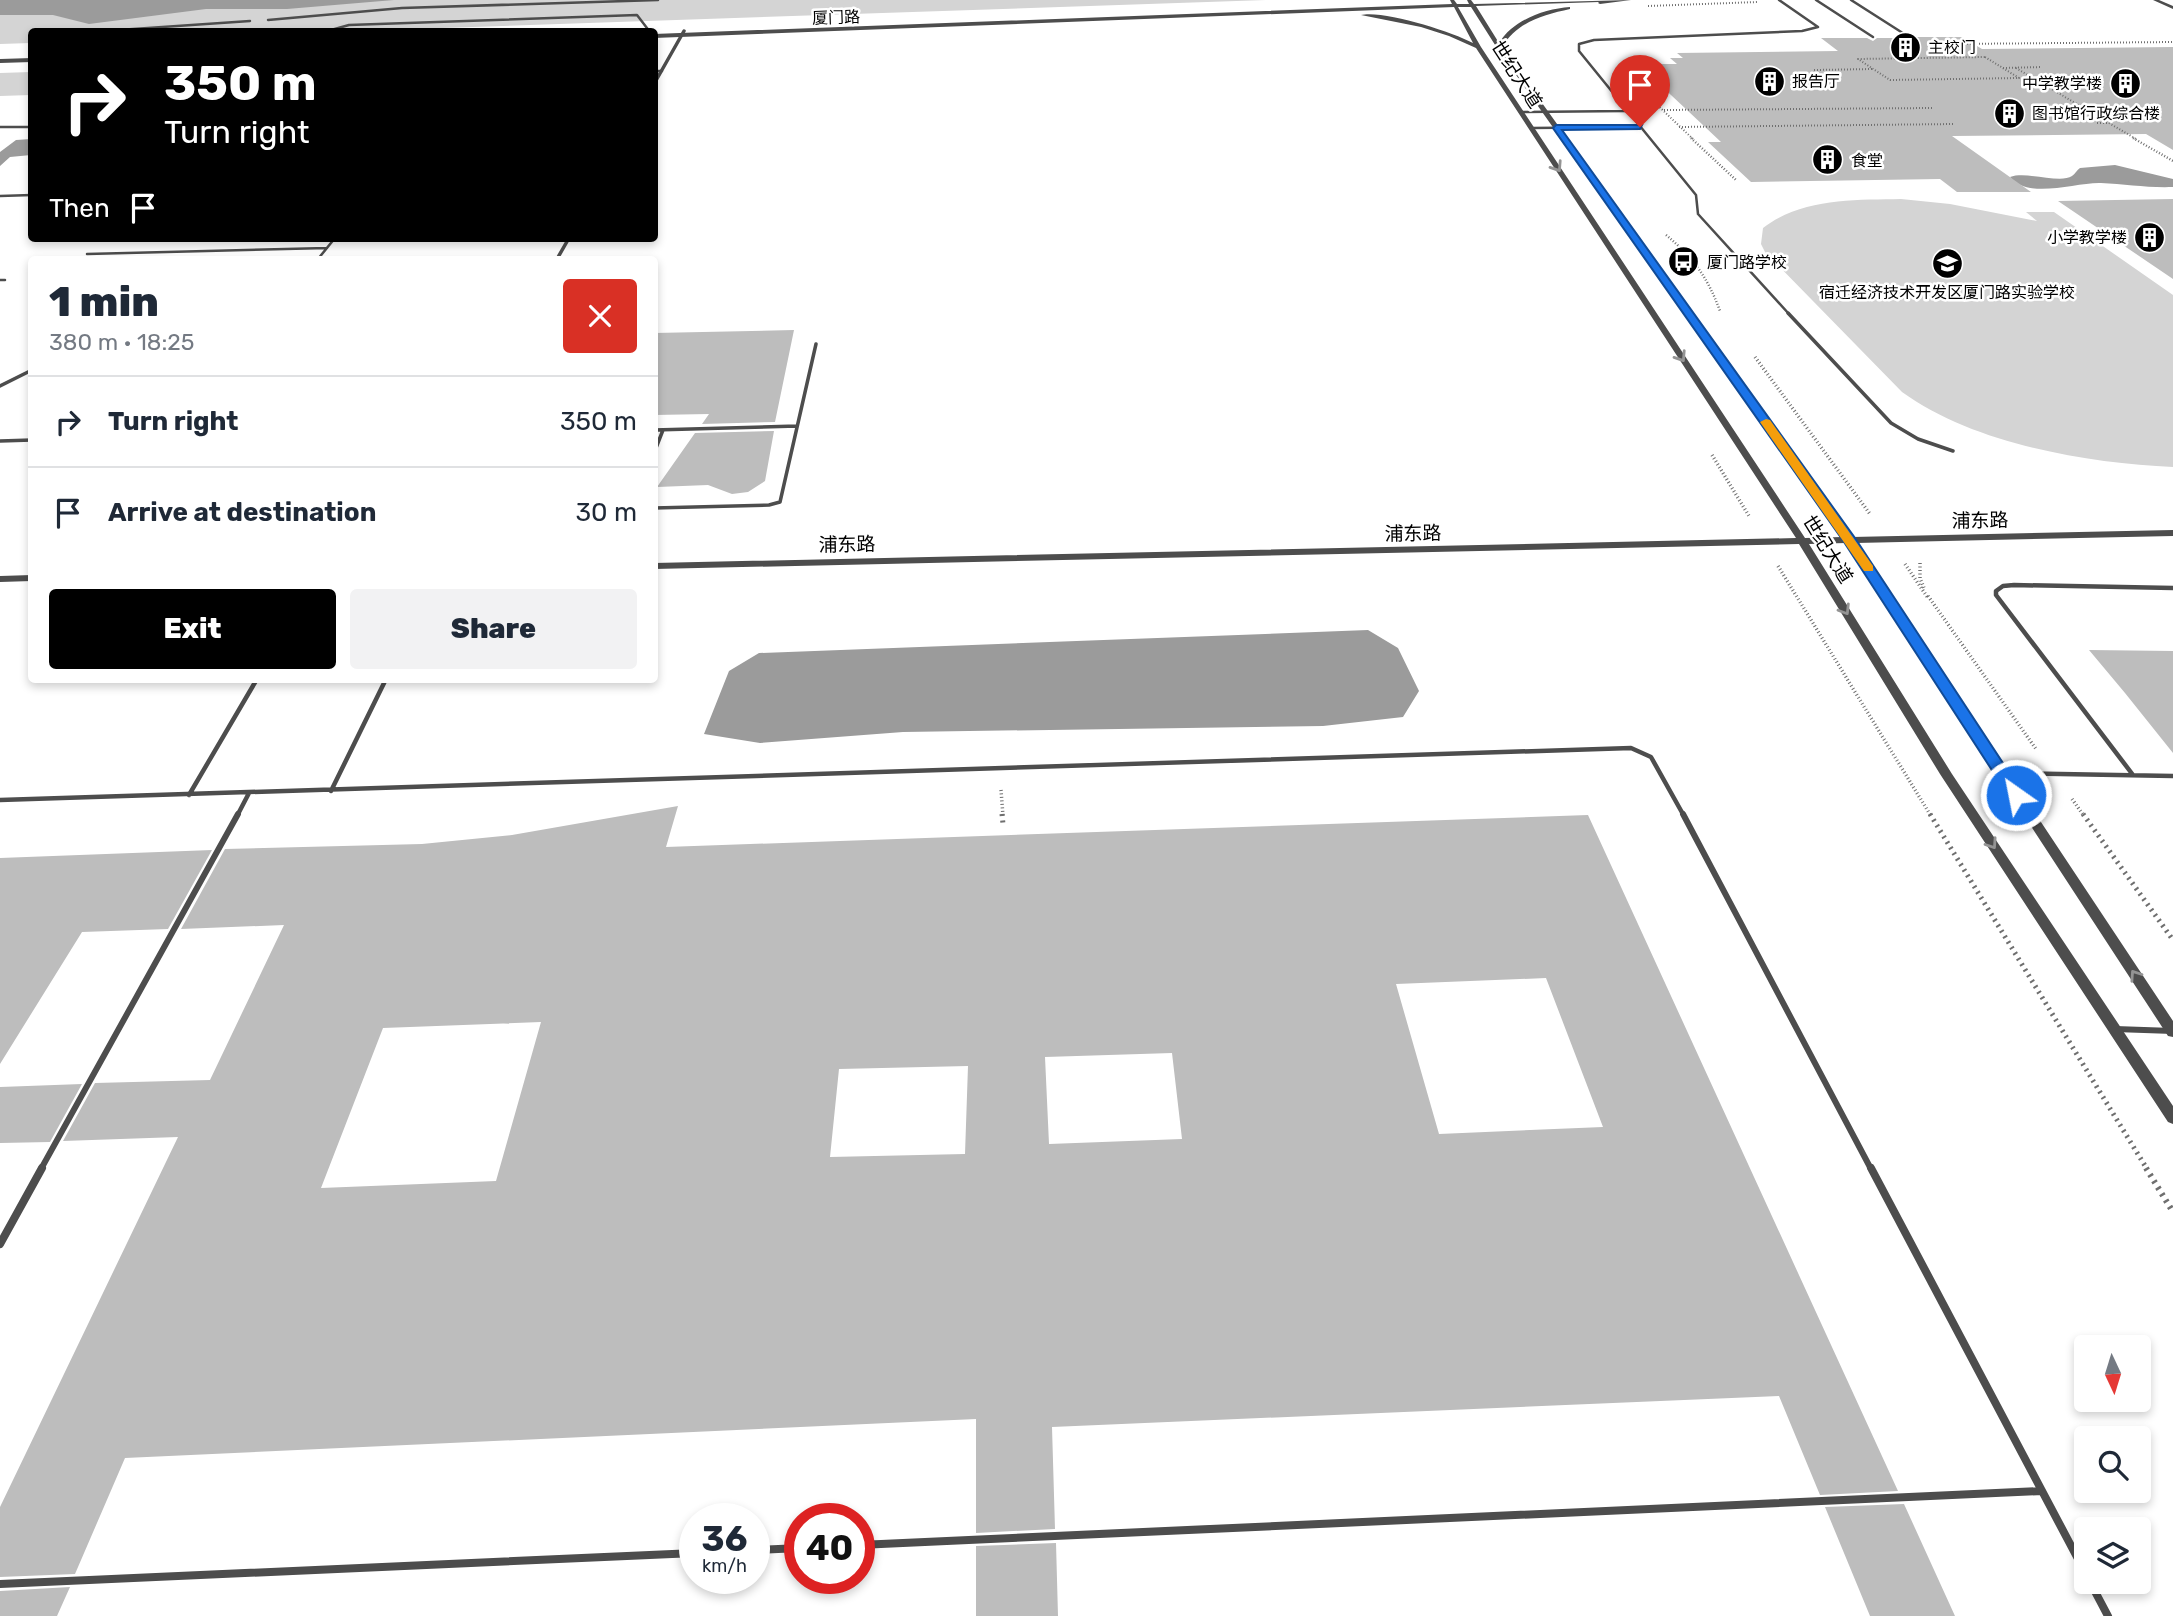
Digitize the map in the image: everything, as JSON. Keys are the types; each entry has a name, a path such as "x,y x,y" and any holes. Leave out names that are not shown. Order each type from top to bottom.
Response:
{"street":[{"path":"268,20 402,8 658,0"},
{"name":"厦门路","path":"683,33 1412,0"},
{"name":"厦门路","path":"658,33 1303,11 1470,2 1607,0"},
{"path":"1499,47 1506,33 1536,16 1565,8 1629,0"},
{"path":"2155,0 2173,8"},
{"name":"世纪大道","path":"1470,2 1556,128 1850,541 2173,1031"},
{"path":"1310,6 1332,3"},
{"name":"世纪大道","path":"1453,3 1520,112 1803,542 1946,774 2173,1118"},
{"path":"1303,11 1411,23 1442,31 1478,47"},
{"path":"148,28 250,21"},
{"path":"658,78 683,33"},
{"path":"0,59 28,56"},
{"path":"0,59 28,60"},
{"name":"浦东路","path":"658,566 2173,533"},
{"path":"0,579 28,578"}],"lane":[{"path":"1816,0 1873,37"},
{"path":"1851,0 1909,37"},
{"path":"1780,1 1818,27 1802,31 1610,39 1579,44 1583,58 1696,195 1698,214 1871,405 1892,426 1911,438 1953,451"},
{"path":"338,28 349,25 637,15 649,28"},
{"path":"1520,112 1626,111"},
{"path":"0,127 28,127"},
{"path":"1531,128 1640,127"},
{"path":"0,196 28,195"},
{"path":"320,256 332,242"},
{"path":"87,254 327,248"},
{"path":"658,508 777,504 781,500 816,344"},
{"path":"0,386 28,372"},
{"path":"658,430 797,426"},
{"path":"658,443 663,430"},
{"path":"0,441 28,440"},
{"path":"2133,775 1996,592 2003,586 2014,585 2173,588"},
{"path":"189,795 255,683"},
{"path":"331,791 384,683"},
{"path":"0,800 1631,747 1651,757 2074,1551"},
{"path":"2002,773 2173,776"},
{"path":"0,1244 249,793"},
{"path":"2115,1029 2173,1031"},
{"path":"875,1544 2042,1491"},
{"path":"0,1584 679,1554"},
{"path":"2096,1594 2108,1616"}],"path":[{"path":"1637,7 1780,1"},
{"path":"1952,44 2173,42"},
{"path":"1933,52 1942,58"},
{"path":"1985,57 2003,68 2019,78 1890,79 1858,59 1985,57"},
{"path":"2003,68 2042,67"},
{"path":"2016,68 2173,161"},
{"path":"1814,70 1874,69"},
{"path":"1644,91 1736,180"},
{"path":"2070,107 2082,107"},
{"path":"1626,111 1932,108"},
{"path":"2097,123 2110,123"},
{"path":"1640,127 1955,124"},
{"path":"2111,131 2122,131"},
{"path":"1658,228 1682,247 1709,281 1719,310 1727,321"},
{"path":"1752,354 1928,598"},
{"path":"1707,448 1766,543 1791,591 2173,1212"},
{"path":"999,769 1003,824"}],"shaded area":[{"path":"0,0 1266,0 440,28 28,28 28,43 0,44"},
{"path":"0,0 394,0 287,9 206,9 89,24 53,15 0,15"},
{"path":"28,72 28,95 0,96 0,73"},
{"path":"28,139 28,155 10,157 0,166 0,152 16,140"},
{"path":"2115,165 2173,179 2173,187 2091,183 2040,189 2018,184 2010,177 2025,175 2067,178 2080,168"},
{"path":"1901,199 1950,204 2037,221 2026,212 2054,212 2173,295 2173,467 2104,461 2032,447 1996,438 1931,410 1902,392 1765,252 1761,244 1763,228 1794,211 1829,203"},
{"path":"1368,630 1398,648 1419,691 1403,717 1323,726 903,732 760,743 704,734 729,671 759,653"}],"building":[{"path":"1913,37 1962,37 1982,49 2173,47 2173,150 2146,134 1952,136 2031,192 1957,192 1940,179 1751,182 1708,142 1721,142 1638,64 1677,64 1670,58 1683,58 1677,53 1838,51 1821,38 1867,38 1873,41 1877,38 1903,38 1910,41"},
{"path":"2173,199 2173,279 2058,201"},
{"path":"794,330 775,422 702,424 709,414 658,415 658,333"},
{"path":"774,431 765,481 748,492 732,494 708,485 658,487 695,433"},
{"path":"2089,650 2173,651 2173,753 2125,693"},
{"path":"678,806 666,847 1588,815 1898,1491 1820,1495 1779,1396 1052,1427 1055,1529 976,1533 976,1419 125,1458 75,1574 0,1577 0,1507 178,1137 63,1141 95,1083 210,1080 284,925 181,929 225,849 422,844 512,835","holes":["1546,978 1603,1127 1439,1134 1396,984","541,1022 496,1181 321,1188 383,1028","1172,1053 1182,1139 1049,1144 1045,1057","968,1066 965,1154 830,1157 839,1069"]},
{"path":"212,850 168,929 82,932 0,1064 0,858"},
{"path":"82,1084 50,1142 0,1143 0,1087"},
{"path":"1904,1504 1955,1616 1870,1616 1825,1507"},
{"path":"1056,1543 1058,1616 976,1616 976,1546"},
{"path":"70,1587 57,1616 0,1616 0,1591"}],"slow traffic":[{"path":"1766,422 1868,568"}],"place":[{"name":"主校门","path":"1905,47"},
{"name":"报告厅","path":"1769,81"},
{"name":"中学教学楼","path":"2125,83"},
{"name":"图书馆行政综合楼","path":"2009,113"},
{"name":"食堂","path":"1828,160"},
{"name":"小学教学楼","path":"2150,237"},
{"name":"厦门路学校","path":"1684,262"},
{"name":"宿迁经济技术开发区厦门路实验学校","path":"1947,263"}],"route":[{"path":"1640,127 1556,128 1850,541 2016,795"}]}
